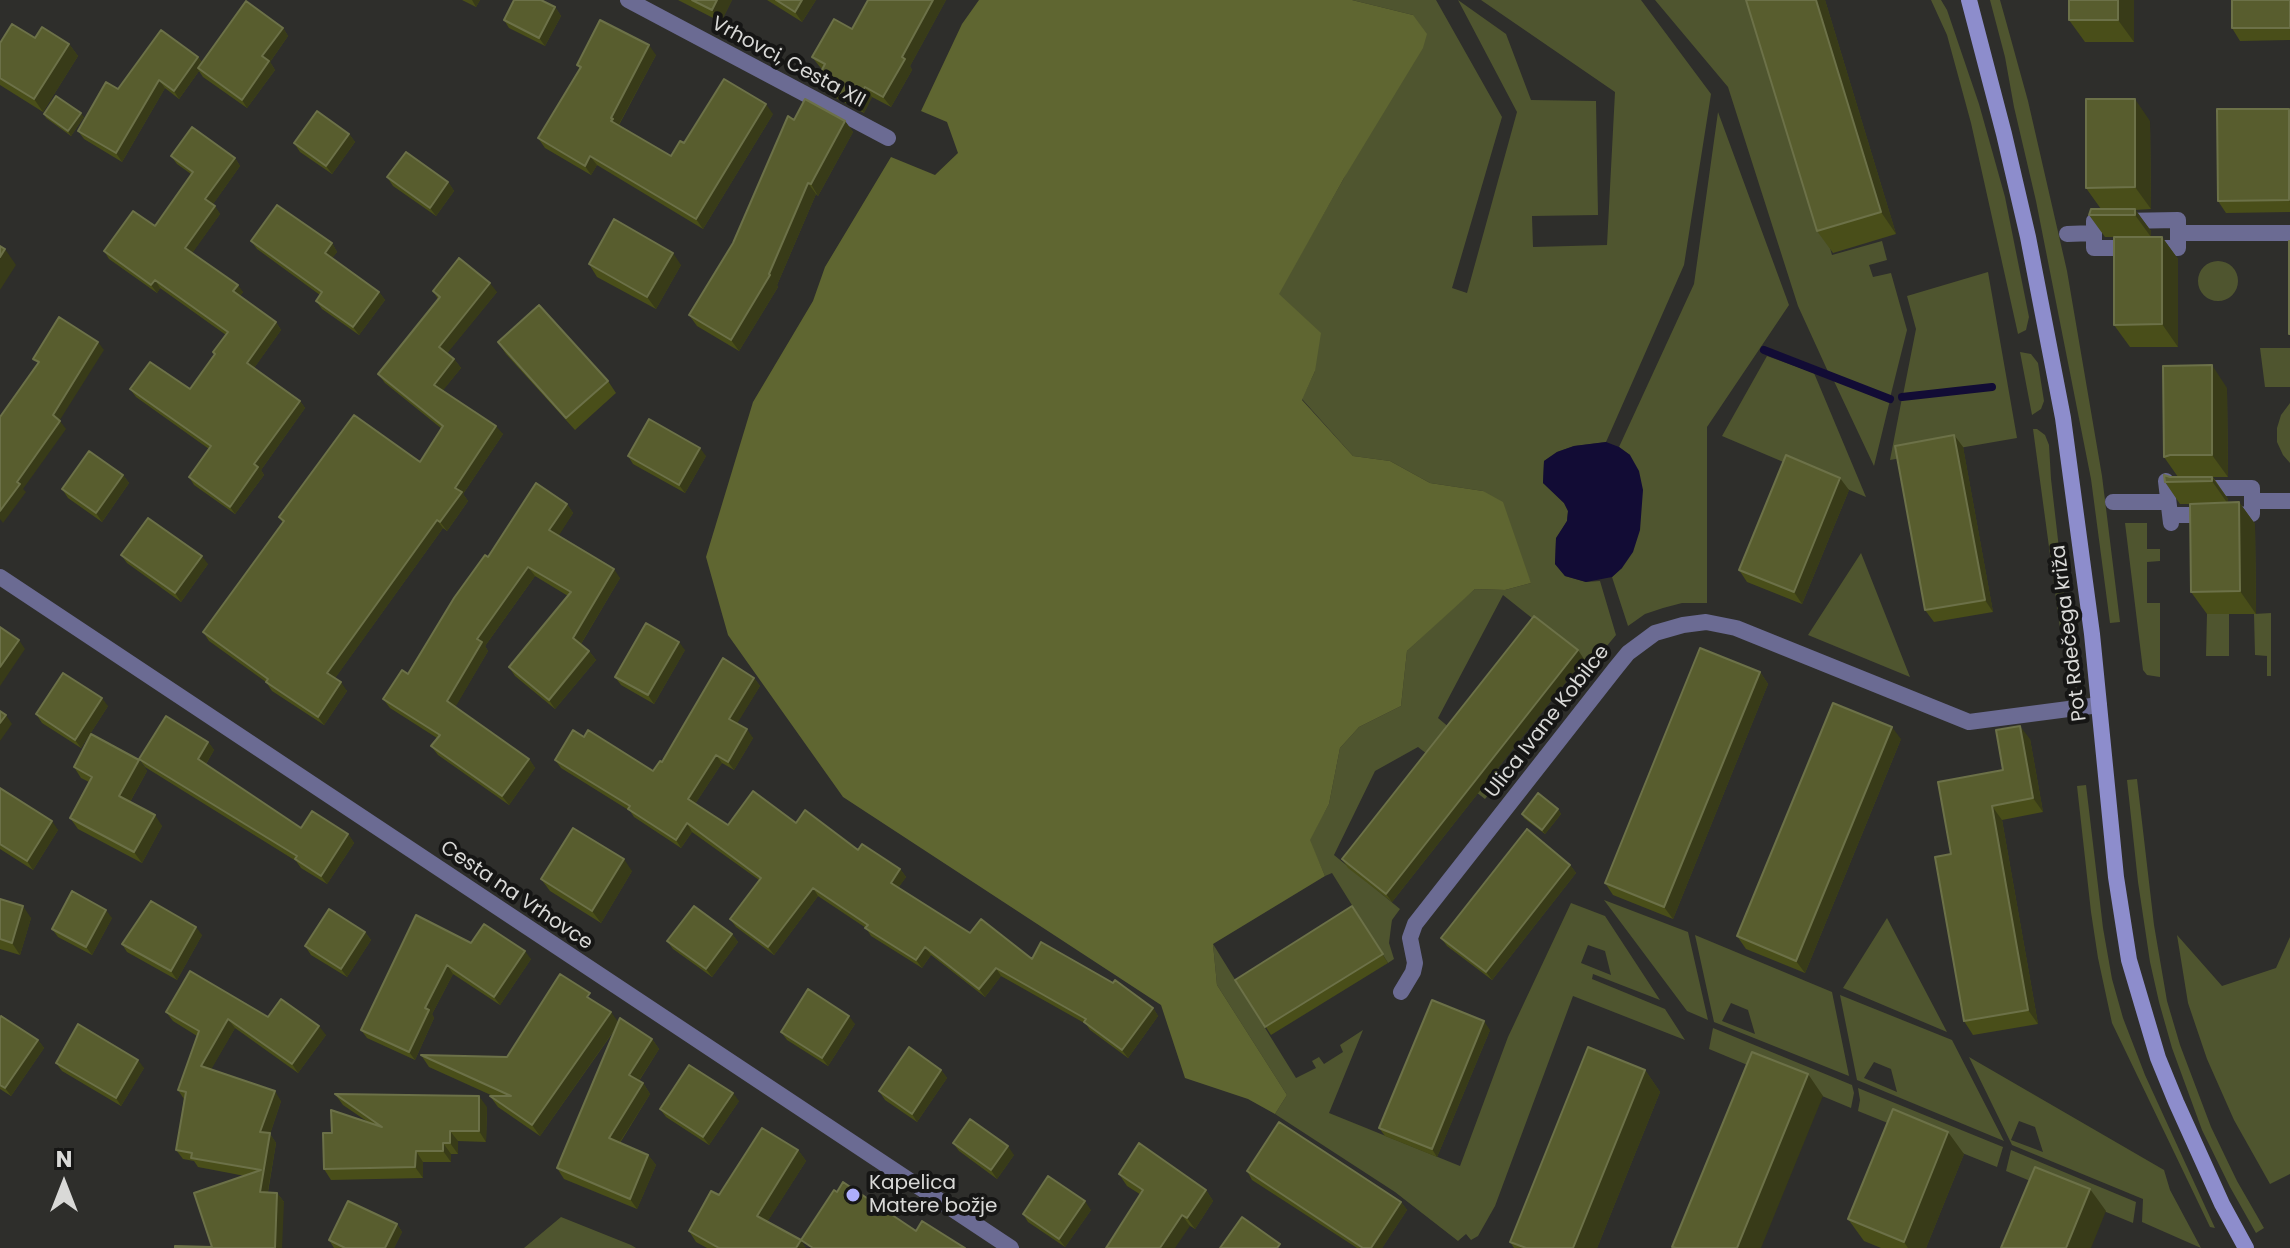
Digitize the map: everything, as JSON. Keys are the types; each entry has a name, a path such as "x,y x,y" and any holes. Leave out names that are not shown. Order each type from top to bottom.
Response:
{"main road":[{"name":"Pot Rdečega križa","path":"1969,0 2004,134 2063,418 2092,634 2120,907 2136,992 2176,1102 2222,1204 2246,1248"}],"street":[{"name":"Vrhovci, Cesta XII","path":"628,0 888,138"},
{"path":"2067,234 2102,225 2178,220 2178,248 2094,248 2102,225"},
{"path":"2178,233 2290,233"},
{"path":"2113,502 2252,488 2252,514 2210,515 2173,498"},
{"path":"2252,501 2290,501"},
{"name":"Cesta na Vrhovce","path":"0,577 1011,1248"},
{"name":"Ulica Ivane Kobilce","path":"1401,992 1415,963 1410,938 1415,924 1628,653 1655,633 1706,622 1736,628 1969,722 2099,705"}],"green space":[{"path":"979,0 1352,0 1413,15 1427,34 1423,48 1344,178 1279,294 1321,333 1315,371 1302,400 1353,456 1390,461 1430,483 1483,491 1503,502 1531,583 1505,590 1475,589 1407,651 1401,706 1359,727 1340,748 1329,804 1310,840 1325,876 1213,944 1217,985 1287,1095 1275,1114 1248,1099 1185,1078 1161,1005 843,797 728,635 706,557 753,402 813,301 825,267 891,157 935,175 958,153 947,122 921,111 962,24"},
{"path":"1352,0 1436,0 1502,117 1452,288 1467,293 1517,112 1458,0 1506,34 1531,100 1596,101 1598,215 1532,216 1533,247 1607,245 1615,92 1481,0 1641,0 1711,94 1684,265 1606,442 1574,446 1544,461 1543,483 1568,511 1567,521 1556,539 1555,564 1565,576 1586,582 1600,581 1616,635 1591,665 1503,595 1438,718 1505,774 1485,799 1418,747 1375,771 1334,855 1400,909 1392,920 1389,943 1394,959 1388,963 1332,873 1325,876 1309,840 1329,804 1340,748 1359,727 1401,706 1407,651 1454,607 1475,589 1505,590 1531,583 1483,491 1430,483 1390,461 1353,456 1302,399 1315,371 1278,294 1344,178 1413,15"},
{"path":"1655,0 1752,0 1779,67 1832,255 1882,241 1887,260 1869,265 1873,277 1891,273 1907,330 1890,398 1830,376 1798,306 1728,87"},
{"path":"1931,0 1941,0 1947,10 1979,104 2005,197 2029,317 2026,330 2018,334 1971,123 1947,35"},
{"path":"1990,0 2000,0 2028,101 2067,271 2102,476 2120,622 2110,623 2091,479 2036,201"},
{"path":"1718,112 1789,305 1707,427 1707,603 1682,603 1663,608 1645,614 1628,626 1612,577 1622,568 1630,455 1619,447 1694,284"},
{"path":"2218,261 2232,267 2238,281 2232,295 2218,301 2204,295 2198,281 2204,267"},
{"path":"1988,272 2017,438 1890,460 1902,398 1994,387 1903,395 1916,329 1907,296"},
{"path":"2260,348 2290,348 2290,387 2265,387"},
{"path":"2020,352 2031,354 2038,363 2044,401 2041,409 2032,415"},
{"path":"1767,356 1814,373 1866,497 1722,436"},
{"path":"1833,379 1890,400 1874,466"},
{"path":"2290,403 2290,463 2277,442 2277,428 2281,415"},
{"path":"2033,429 2045,435 2049,445 2068,627 2060,628"},
{"path":"2125,523 2147,523 2147,549 2160,549 2160,561 2147,562 2147,603 2160,603 2160,677 2147,675 2143,670"},
{"path":"1861,553 1910,677 1808,635"},
{"path":"2271,613 2271,676 2267,676 2267,656 2255,655 2254,614"},
{"path":"2207,614 2229,614 2229,656 2206,656"},
{"path":"2137,779 2154,925 2167,1001 2211,1127 2264,1228 2256,1233 2202,1130 2159,1002 2138,882 2127,780"},
{"path":"2086,785 2103,928 2123,1018 2145,1075 2215,1228 2210,1227 2112,1023 2091,912 2077,786"},
{"path":"1604,900 1688,932 1708,1020 1687,1011"},
{"path":"1571,903 1605,916 1660,1000 1593,974 1592,979 1665,1009 1685,1040 1573,996 1495,1206 1478,1236 1471,1240 1466,1234 1458,1241 1395,1192 1275,1114 1287,1095 1217,985 1213,944 1296,1078 1316,1068 1312,1061 1319,1057 1324,1064 1343,1052 1340,1045 1363,1030 1329,1113 1460,1166 1508,1037","holes":["1588,945 1605,951 1611,975 1581,963"]},
{"path":"1887,918 1947,1032 1843,988"},
{"path":"1695,935 1832,992 1849,1076 1714,1022","holes":["1731,1003 1748,1010 1755,1034 1722,1021"]},
{"path":"2177,935 2222,986 2276,968 2290,937 2290,1174 2270,1184 2234,1120 2207,1059 2188,1003"},
{"path":"1840,995 1952,1040 2004,1141 1857,1080","holes":["1874,1062 1891,1069 1897,1092 1864,1078"]},
{"path":"1713,1028 1852,1085 1851,1108 1709,1049"},
{"path":"1969,1057 2164,1170 2170,1190 2201,1248 2142,1222 2143,1199 2012,1145","holes":["2019,1121 2035,1127 2043,1152 2011,1140"]},
{"path":"1858,1088 2003,1147 1997,1167 1858,1111"},
{"path":"2011,1150 2136,1202 2133,1223 2006,1171"},
{"path":"561,1217 631,1245 636,1248 524,1248"}],"shaded area":[{"path":"1606,442 1630,455 1639,471 1643,490 1640,530 1633,552 1622,568 1612,577 1586,582 1565,576 1555,564 1556,538 1567,521 1568,511 1543,483 1544,461 1574,446"}],"building":[{"path":"514,0 541,0 555,7 539,38 504,20"},
{"path":"692,0 717,0 712,10"},
{"path":"776,0 802,0 795,12"},
{"path":"868,0 933,0 883,97 865,87 856,102 816,81 825,64 812,57 834,19 852,29"},
{"path":"1746,0 1816,0 1881,212 1817,231"},
{"path":"2069,0 2118,0 2118,20 2069,20"},
{"path":"2232,0 2290,0 2290,28 2232,28"},
{"path":"246,1 283,28 262,56 269,61 242,100 198,68"},
{"path":"600,20 649,45 611,121 671,156 680,141 684,143 724,79 766,104 696,219 590,156 585,166 538,138 581,67 577,65"},
{"path":"12,24 35,38 42,27 69,44 34,99 0,78 0,43"},
{"path":"161,30 198,57 174,91 159,80 116,153 78,131 106,82 118,89"},
{"path":"56,96 81,113 68,131 44,114"},
{"path":"805,99 845,121 811,184 808,183 770,275 731,340 689,315 733,243 788,116 794,120"},
{"path":"2086,99 2135,99 2135,187 2086,188"},
{"path":"2217,109 2289,109 2289,200 2218,201"},
{"path":"317,111 349,134 326,166 294,143"},
{"path":"192,127 235,158 205,199 215,206 185,248 238,285 233,291 276,322 247,363 300,401 254,464 258,467 230,507 189,477 211,446 130,389 150,362 190,389 228,332 155,280 151,285 104,251 133,211 155,226 193,172 171,156"},
{"path":"406,152 448,182 430,208 387,177"},
{"path":"277,205 332,243 325,253 379,292 353,327 316,301 322,292 251,241"},
{"path":"2091,209 2135,209 2135,215 2089,215"},
{"path":"614,219 673,253 647,297 589,264"},
{"path":"2114,237 2162,237 2162,324 2114,325"},
{"path":"2290,241 2290,334 2289,334"},
{"path":"459,258 490,283 439,347 454,359 434,385 496,426 455,488 462,492 440,522 437,520 327,673 341,682 318,717 266,682 268,679 203,632 284,521 279,517 354,415 420,462 443,426 378,374 440,297 433,291"},
{"path":"539,305 608,381 566,418 498,342"},
{"path":"59,317 98,342 53,415 60,421 0,511 0,417 39,362 33,359"},
{"path":"2212,365 2212,455 2164,457 2163,366"},
{"path":"649,419 700,448 679,485 628,456"},
{"path":"1954,435 1985,600 1925,610 1895,446"},
{"path":"89,451 123,475 96,513 62,489"},
{"path":"1786,455 1840,478 1794,592 1739,570"},
{"path":"2164,475 2212,477 2212,481 2165,482"},
{"path":"536,483 567,504 549,530 614,569 573,638 589,651 549,700 509,667 571,592 528,567 477,639 482,642 447,701 529,759 502,796 431,746 440,735 383,699 402,670 408,674 454,598 485,555 488,557"},
{"path":"2239,502 2240,591 2191,592 2190,504"},
{"path":"148,518 202,556 175,593 121,555"},
{"path":"1534,616 1578,650 1386,894 1342,859"},
{"path":"646,623 679,642 648,695 615,677"},
{"path":"0,627 19,640 0,667"},
{"path":"1700,648 1760,672 1664,907 1605,883"},
{"path":"723,658 754,678 729,719 747,729 728,762 716,755 688,799 728,825 753,791 796,823 805,810 858,850 862,844 900,869 891,883 970,933 981,919 1032,959 1041,942 1113,983 1115,980 1153,1008 1122,1050 1084,1022 1086,1019 996,968 979,989 925,947 916,960 865,928 868,925 813,888 768,947 730,919 761,878 687,823 676,840 628,809 630,806 555,760 573,730 584,737 588,730 653,771 662,762"},
{"path":"63,673 102,698 75,740 36,714"},
{"path":"1833,703 1892,727 1796,961 1737,936"},
{"path":"166,716 208,742 198,759 301,828 312,811 348,834 321,876 295,859 297,856 139,759"},
{"path":"2020,726 2033,798 1992,806 2028,1010 1964,1021 1935,857 1951,854 1938,782 2003,770 1996,730"},
{"path":"91,734 139,760 119,796 155,815 134,852 70,818 92,777 74,767"},
{"path":"0,788 52,821 27,861 0,844"},
{"path":"1538,793 1558,809 1542,830 1522,814"},
{"path":"573,828 624,859 592,911 541,879"},
{"path":"1527,829 1570,865 1486,972 1441,938"},
{"path":"72,891 106,910 86,947 52,929"},
{"path":"0,899 23,906 12,943 0,939"},
{"path":"151,901 196,927 171,971 122,944"},
{"path":"694,906 732,934 706,969 667,941"},
{"path":"1352,906 1383,954 1265,1027 1235,980"},
{"path":"329,909 365,932 341,969 305,946"},
{"path":"416,915 471,943 484,924 525,951 494,997 447,965 425,1008 429,1010 409,1052 361,1030"},
{"path":"190,971 268,1017 281,999 319,1026 292,1064 228,1019 201,1066 275,1091 260,1132 270,1133 260,1192 277,1193 275,1248 175,1248 212,1247 194,1193 261,1170 191,1158 192,1153 176,1150 186,1092 178,1090 199,1031 166,1012"},
{"path":"560,974 590,993 587,997 611,1012 532,1125 490,1096 511,1096 421,1055 507,1057"},
{"path":"808,989 849,1016 822,1058 781,1032"},
{"path":"1432,1000 1484,1021 1432,1149 1379,1128"},
{"path":"1,1016 38,1040 5,1088 0,1085"},
{"path":"620,1018 652,1039 629,1075 643,1083 609,1138 648,1155 630,1199 557,1168"},
{"path":"78,1024 138,1060 116,1098 56,1063"},
{"path":"909,1047 941,1070 912,1114 879,1091"},
{"path":"1588,1047 1645,1070 1573,1248 1526,1248 1510,1242"},
{"path":"1752,1052 1808,1074 1737,1248 1672,1247"},
{"path":"689,1065 733,1093 703,1137 660,1109"},
{"path":"335,1094 479,1096 479,1131 450,1131 450,1143 443,1143 443,1151 416,1151 415,1167 324,1169 323,1133 332,1133 331,1110 382,1127"},
{"path":"1893,1109 1948,1132 1904,1242 1848,1219"},
{"path":"970,1119 1008,1146 991,1170 953,1143"},
{"path":"1279,1122 1401,1202 1371,1248 1363,1248 1247,1171"},
{"path":"762,1128 798,1150 757,1216 801,1240 796,1248 719,1248 689,1231 711,1191 719,1195"},
{"path":"1139,1143 1206,1190 1187,1218 1182,1215 1160,1248 1106,1248 1143,1190 1119,1174"},
{"path":"2035,1167 2090,1189 2066,1248 2001,1248"},
{"path":"1048,1176 1085,1201 1059,1239 1023,1214"},
{"path":"843,1182 916,1231 922,1221 965,1248 813,1248 801,1240 834,1190 837,1192"},
{"path":"348,1201 397,1224 385,1248 345,1248 329,1240"},
{"path":"1242,1217 1280,1244 1277,1248 1220,1248"}],"waterway":[{"path":"1764,350 1890,399"},
{"path":"1902,397 1992,387"}],"place":[{"name":"Kapelica Matere božje","path":"853,1195"}]}
